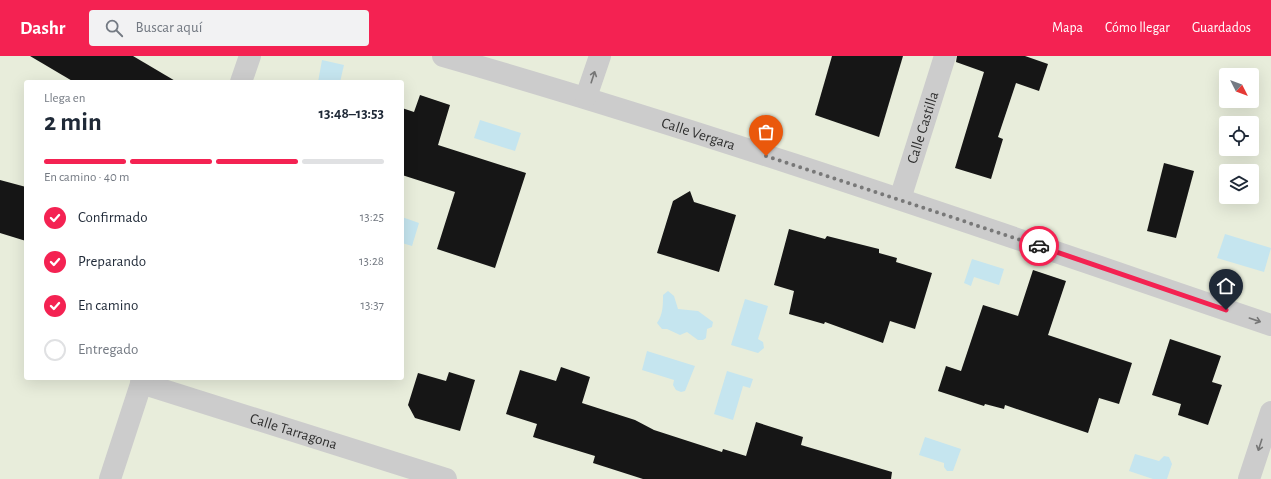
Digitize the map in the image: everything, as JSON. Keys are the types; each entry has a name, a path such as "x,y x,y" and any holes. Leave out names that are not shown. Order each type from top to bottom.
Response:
{"street":[{"path":"242,80 250,56"},
{"name":"Calle Vergara","path":"443,56 586,97 900,199 1271,325"},
{"path":"586,97 600,56"},
{"name":"Calle Castilla","path":"900,199 945,56"},
{"path":"110,479 142,381"},
{"name":"Calle Tarragona","path":"142,381 446,479"},
{"path":"1249,479 1271,412"}],"green space":[{"path":"0,56 1271,56 1271,479 0,479"}],"water":[{"path":"322,60 344,65 340,80 318,80"},
{"path":"480,120 521,133 515,151 474,138"},
{"path":"404,218 419,223 412,246 404,244"},
{"path":"1225,234 1271,248 1264,272 1217,258"},
{"path":"972,259 1004,269 999,285 974,277 971,286 964,283"},
{"path":"668,291 674,296 678,309 698,311 713,322 712,327 707,329 706,338 703,340 698,340 687,332 680,335 667,329 662,329 657,323 662,310 663,295"},
{"path":"745,299 768,306 758,339 763,342 764,348 758,353 731,345"},
{"path":"647,351 695,366 685,391 681,392 676,390 673,385 674,380 642,370"},
{"path":"727,371 753,379 750,388 743,386 733,420 714,414"},
{"path":"925,437 961,449 953,471 947,471 944,467 944,463 919,455"},
{"path":"1135,454 1159,461 1164,456 1169,457 1172,464 1167,479 1153,479 1129,471"}],"building":[{"path":"30,56 133,56 174,80 71,80"},
{"path":"832,56 903,56 879,137 815,115"},
{"path":"957,56 1025,56 1048,64 1039,91 1016,83 998,137 1003,139 991,179 955,168 984,72 956,62"},
{"path":"420,95 450,105 438,145 526,173 495,268 437,249 455,192 404,176 404,109 414,112"},
{"path":"1164,163 1194,171 1176,238 1147,231"},
{"path":"0,180 24,186 24,240 0,233"},
{"path":"690,191 694,202 736,215 719,272 657,253 673,201"},
{"path":"789,229 825,239 827,236 879,249 879,253 897,258 896,262 932,273 915,329 890,321 883,343 825,322 824,324 789,314 794,291 774,285"},
{"path":"1033,270 1066,281 1048,335 1132,363 1119,404 1099,398 1088,433 1005,405 1004,409 985,404 984,406 938,391 946,366 961,371 983,305 1018,316"},
{"path":"1170,339 1221,356 1212,382 1222,385 1208,425 1178,415 1181,404 1152,395"},
{"path":"561,367 590,377 582,403 635,420 654,430 722,452 723,449 746,456 756,422 803,437 801,445 892,472 891,479 643,479 593,463 595,456 533,437 537,424 506,414 520,370 556,381"},
{"path":"449,372 475,380 460,431 415,418 408,405 418,373 446,381"}],"way so far":[{"path":"766,156 1039,246"}],"route":[{"path":"1039,246 1226,310"}]}
